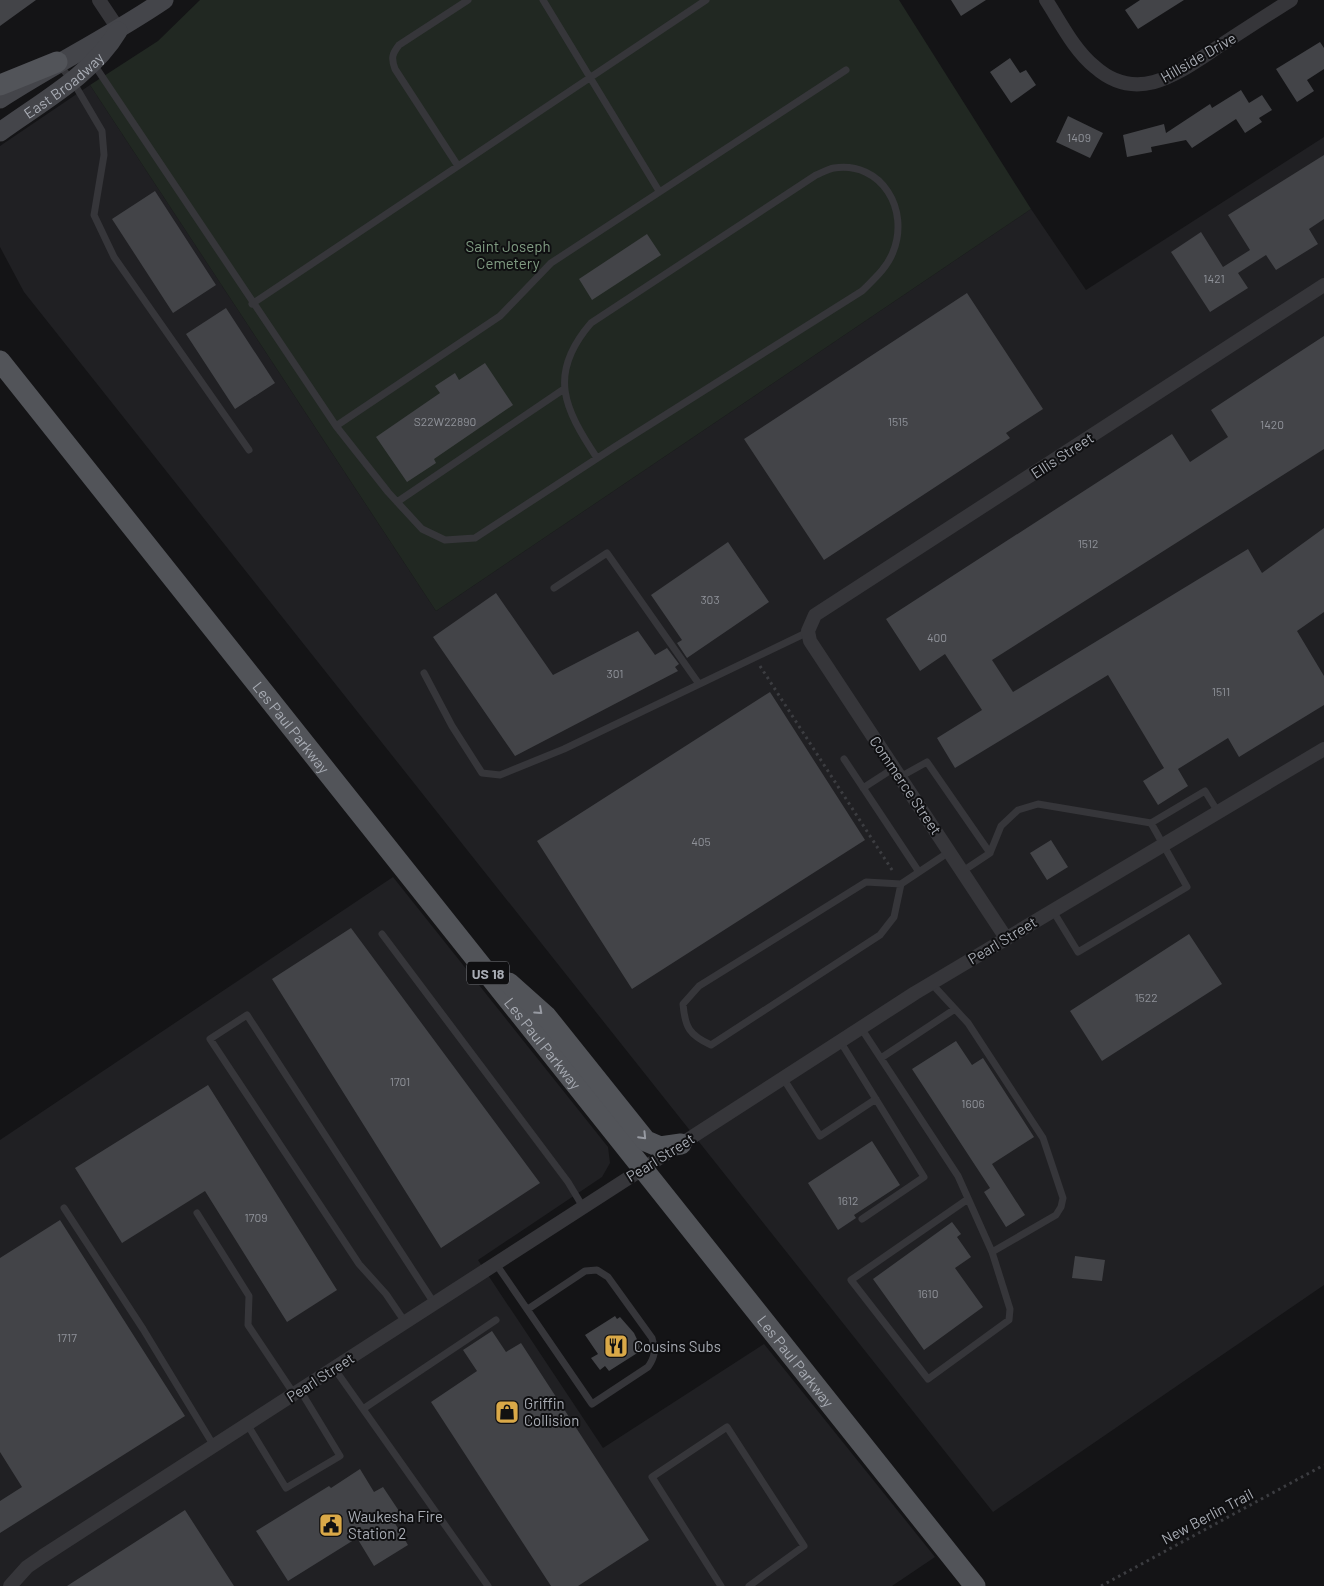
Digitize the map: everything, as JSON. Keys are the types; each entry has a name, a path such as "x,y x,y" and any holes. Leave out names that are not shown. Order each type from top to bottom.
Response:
{"main road":[{"name":"East Broadway","path":"0,99 57,62 119,30 164,0"},
{"name":"East Broadway","path":"0,132 93,63 110,46 119,30"},
{"path":"0,86 57,62"},
{"name":"Les Paul Parkway","path":"0,361 464,943 641,1169 975,1586"},
{"path":"464,943 546,1016 646,1141 660,1147 681,1144"}],"street":[{"path":"99,0 119,30"},
{"name":"Hillside Drive","path":"1046,0 1082,55 1096,69 1112,79 1128,84 1145,85 1174,76 1291,0"},
{"name":"Ellis Street","path":"808,631 815,616 1324,285"},
{"name":"Commerce Street","path":"808,631 810,641 1006,938"},
{"name":"Pearl Street","path":"10,1586 26,1567 931,983 1324,749"}],"lane":[{"path":"458,166 395,69 393,53 399,45 468,0"},
{"path":"543,0 659,191"},
{"path":"252,304 706,0"},
{"path":"57,62 72,80 102,131 104,155 94,215 114,258 249,450"},
{"path":"93,63 252,304 336,426 397,502 422,529 433,536 445,540 475,538 597,458 862,291 882,272 893,252 898,222 897,209 888,190 874,176 854,168 833,168 797,186 591,323 578,338 571,352 565,371 564,389 567,406 573,420 597,458"},
{"path":"336,426 500,316 551,263 846,70"},
{"path":"397,502 564,389"},
{"path":"554,588 607,553 699,684"},
{"path":"424,673 452,726 482,773 500,775 564,749 808,631"},
{"path":"844,759 919,872"},
{"path":"864,788 927,762 990,853"},
{"path":"963,871 990,853 1001,826 1018,810 1038,804 1151,823 1205,791 1218,812"},
{"path":"1053,911 1078,952 1187,887 1151,823"},
{"path":"901,884 894,916 880,935 711,1045 696,1038 684,1022 683,1004 699,986 866,882 901,884 950,852"},
{"path":"382,934 568,1182 583,1206"},
{"path":"931,983 968,1023 1043,1138 1063,1198 1062,1207 1056,1215 992,1252"},
{"path":"881,1058 955,1009"},
{"path":"405,1322 386,1294 359,1264 210,1039 247,1015 434,1303"},
{"path":"861,1028 958,1176 968,1198 992,1252 1010,1309 1008,1320 928,1379 851,1280 968,1198"},
{"path":"840,1041 924,1177 862,1219"},
{"path":"783,1078 820,1136 876,1099"},
{"path":"64,1208 143,1329 214,1446"},
{"path":"197,1212 249,1296 248,1325 297,1392 340,1456 286,1488 247,1424"},
{"path":"496,1264 592,1404 648,1368 654,1359 655,1348 652,1338 608,1277 598,1270 585,1271 528,1309"},
{"path":"363,1409 496,1320"},
{"path":"334,1368 488,1586"},
{"path":"721,1586 652,1477 726,1427 804,1546 749,1586"}],"path":[{"path":"768,678 901,884"},
{"name":"New Berlin Trail","path":"1101,1586 1324,1466"}],"shaded area":[{"path":"90,85 436,611 1031,209 1086,290 1324,137 1324,1285 993,1512 24,292 0,247 0,146"},
{"path":"393,877 608,1147 610,1163 602,1177 478,1260 603,1448 764,1344 935,1557 892,1586 0,1586 0,1140"}],"green space":[{"name":"Saint Joseph Cemetery","path":"200,0 899,0 1031,209 436,611 90,85 158,41"}],"building":[{"path":"0,0 36,0 0,26"},
{"path":"951,0 986,0 961,16"},
{"path":"1140,0 1184,0 1138,29 1125,10"},
{"path":"1320,42 1324,48 1324,69 1307,80 1314,91 1297,102 1276,69"},
{"path":"1010,58 1020,73 1026,70 1036,85 1011,103 990,72"},
{"path":"1241,90 1249,103 1262,95 1272,110 1259,118 1262,122 1245,133 1236,119 1192,148 1186,140 1151,147 1152,152 1127,157 1123,135 1164,124 1166,133 1210,104 1212,108"},
{"path":"1068,116 1103,133 1090,158 1056,142"},
{"path":"1324,155 1324,219 1309,229 1318,244 1276,270 1266,255 1238,273 1248,288 1210,312 1171,252 1201,232 1223,267 1250,250 1228,215"},
{"path":"155,191 216,285 173,313 112,219"},
{"path":"647,234 661,255 592,300 579,279"},
{"path":"967,293 1043,409 1006,433 1010,438 824,560 744,439"},
{"path":"226,308 275,383 235,409 186,334"},
{"path":"1324,336 1324,449 992,660 1013,692 1248,549 1262,573 1324,528 1324,612 1297,631 1324,676 1324,705 1239,757 1228,738 1178,769 1188,786 1158,805 1143,781 1164,768 1108,675 955,768 937,738 982,710 945,654 920,671 886,619 1172,434 1190,462 1228,437 1211,410"},
{"path":"485,363 513,405 434,459 436,463 407,482 376,437 440,393 435,386 455,373 459,380"},
{"path":"728,542 769,602 687,658 677,643 682,640 651,595"},
{"path":"496,593 553,675 638,631 655,655 667,648 679,664 675,667 678,671 515,756 433,637"},
{"path":"770,692 865,840 632,989 537,841"},
{"path":"1051,840 1068,867 1047,880 1030,853"},
{"path":"351,928 540,1183 441,1248 272,979"},
{"path":"1189,934 1222,984 1102,1061 1070,1011"},
{"path":"956,1041 972,1065 983,1058 1034,1137 992,1164 1025,1215 1006,1227 984,1192 990,1188 912,1069"},
{"path":"208,1085 337,1290 287,1322 205,1191 122,1243 75,1168"},
{"path":"872,1141 900,1185 854,1215 856,1218 838,1230 808,1183"},
{"path":"60,1220 185,1416 0,1533 0,1501 22,1487 0,1452 0,1258"},
{"path":"952,1222 961,1234 957,1237 971,1257 955,1268 983,1307 924,1350 873,1279"},
{"path":"1075,1256 1105,1260 1102,1281 1072,1278"},
{"name":"Cousins Subs","path":"615,1316 617,1319 620,1317 634,1333 642,1350 609,1371 605,1366 600,1370 591,1358 598,1354 585,1335"},
{"path":"492,1331 506,1352 521,1343 649,1540 578,1586 551,1586 431,1402 477,1371 463,1350"},
{"name":"Waukesha Fire Station 2","path":"360,1469 374,1492 383,1487 401,1514 393,1520 408,1545 374,1566 357,1538 288,1581 256,1531"},
{"path":"185,1510 234,1586 67,1586"}],"place":[{"name":"Cousins Subs","path":"616,1346"},
{"name":"Griffin Collision","path":"507,1412"},
{"name":"Waukesha Fire Station 2","path":"331,1525"}]}
